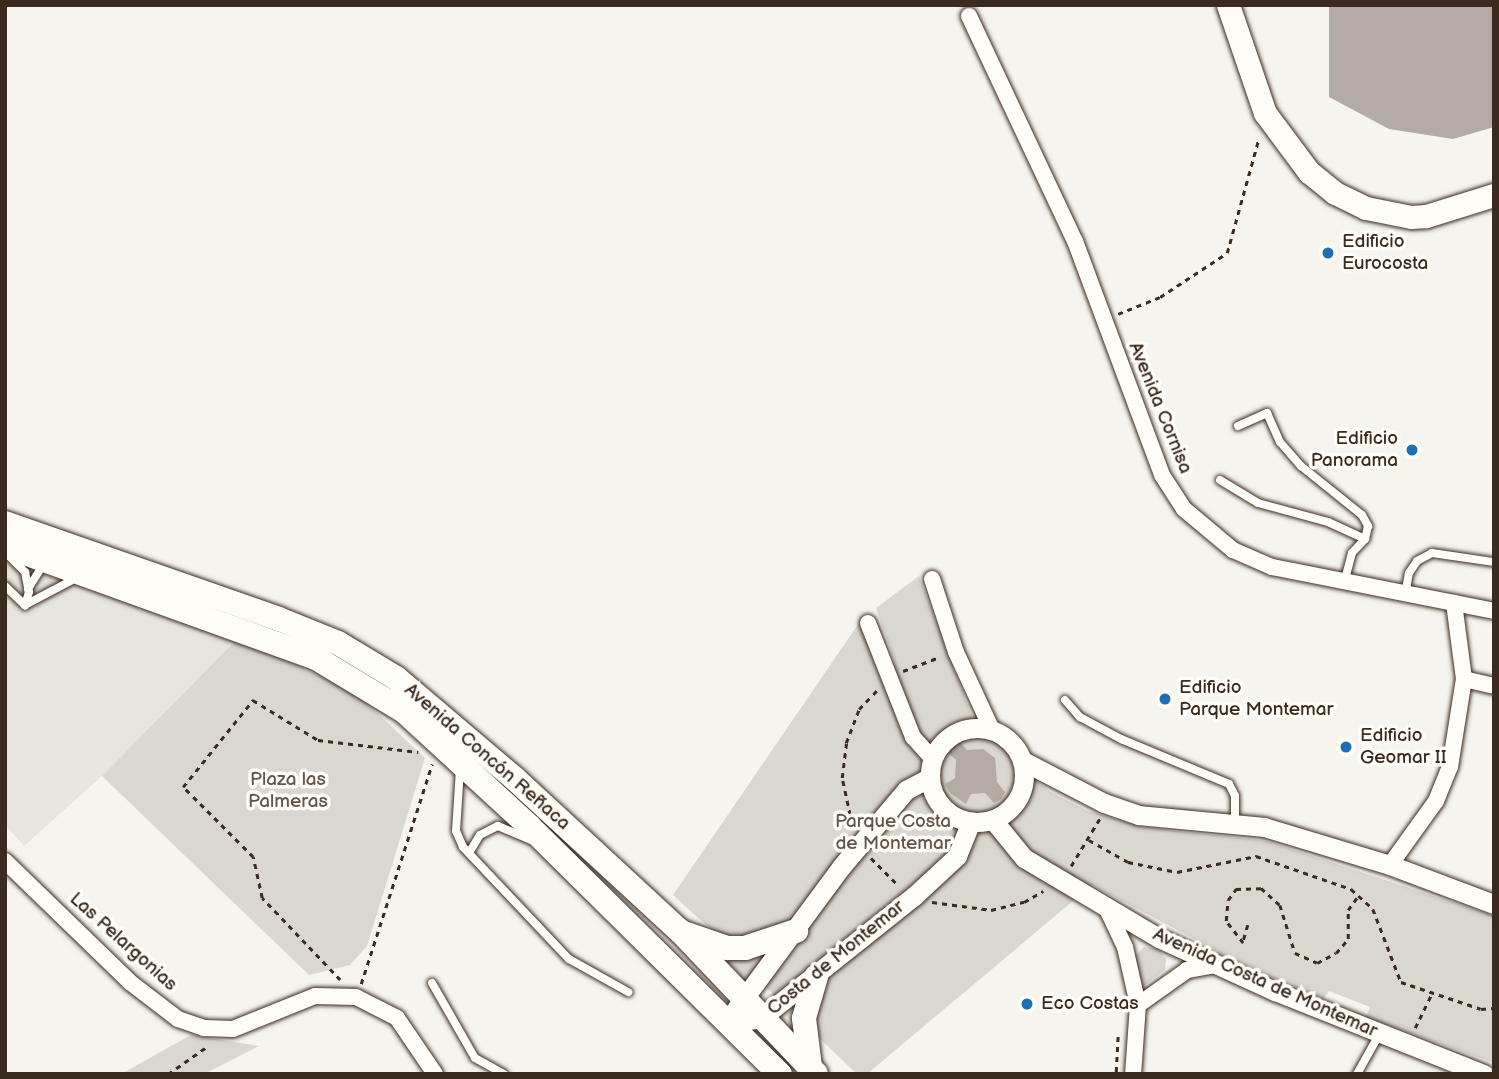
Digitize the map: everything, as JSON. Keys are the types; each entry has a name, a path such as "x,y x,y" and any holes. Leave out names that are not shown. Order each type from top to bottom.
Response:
{"main road":[{"path":"1228,5 1265,113 1308,172 1335,193 1366,208 1411,217 1494,195"},
{"name":"Avenida Concón Reñaca","path":"5,523 338,643 425,700 516,779 680,931 813,1070"},
{"name":"Avenida Concón Reñaca","path":"5,546 316,659 404,711 438,747 460,760 547,843 780,1074"},
{"path":"680,931 727,948 745,948 796,930"},
{"path":"813,1070 804,1018 816,977"}],"street":[{"name":"Avenida Cornisa","path":"969,16 1075,241 1102,320 1172,492 1199,524 1233,550 1272,567 1494,611"},
{"path":"932,579 956,652 992,730"},
{"path":"1390,865 1431,810 1450,767 1464,679 1454,603"},
{"path":"868,623 887,679 913,737 931,768 932,790 947,812 971,822 993,820 1006,814 1023,790 1023,761 1016,747 992,730 978,727 950,736 931,768"},
{"path":"1464,679 1494,686"},
{"path":"1023,761 1104,803 1138,815 1235,823 1300,836 1390,865 1494,904"},
{"name":"Costa de Montemar","path":"730,1023 741,997 860,845 906,790 931,768"},
{"name":"Avenida Costa de Montemar","path":"993,820 1013,849 1060,880 1215,965 1484,1074"},
{"name":"Costa de Montemar","path":"730,1023 761,1018 816,977 914,896 957,856 971,822"},
{"name":"Las Pelargonias","path":"5,861 131,983 178,1019 204,1028 233,1029 302,999 329,994 356,997 397,1018 435,1074"},
{"path":"1107,908 1125,947 1138,1005 1133,1074"},
{"path":"1138,1005 1187,970 1215,965"}],"lane":[{"path":"1238,426 1267,413 1280,442 1301,466 1362,515 1368,526 1365,539 1352,553 1344,582"},
{"path":"1220,480 1258,503 1328,522 1365,539"},
{"path":"5,552 25,572 28,589 25,605"},
{"path":"28,589 46,560 61,552 123,564"},
{"path":"1405,595 1409,573 1417,561 1432,553 1494,562"},
{"path":"25,605 85,574"},
{"path":"5,586 25,605"},
{"path":"1065,700 1080,717 1121,739 1229,784 1235,796 1235,823"},
{"path":"460,760 460,800 456,831 469,853 569,959 628,992"},
{"path":"460,800 479,778 488,773 516,779"},
{"path":"469,853 480,835 498,827 547,843"},
{"path":"432,983 479,1063 504,1074"},
{"path":"1357,1074 1380,1033"}],"path":[{"path":"1125,311 1160,297 1227,253 1262,125"},
{"path":"956,652 887,679 859,709 845,751 844,796 860,845 883,872 914,896 957,909 991,910 1024,902 1060,880 1089,840 1104,803"},
{"path":"253,700 318,740 438,747 356,997 262,898 253,856 183,787 253,700"},
{"path":"1089,840 1128,862 1177,872 1256,856 1358,895 1373,909 1387,937 1401,982 1481,1009 1494,1008"},
{"path":"1248,925 1243,943 1226,921 1227,900 1236,889 1261,888 1280,905 1296,953 1317,962 1336,953 1348,939 1348,910 1358,895"},
{"path":"1408,1044 1432,993"},
{"path":"168,1074 233,1029"}],"shaded area":[{"path":"1329,5 1494,5 1494,127 1453,139 1389,129 1329,97"},
{"path":"5,558 239,637 102,776 24,846 5,825"},
{"path":"958,740 967,750 983,749 995,758 997,782 1005,792 1001,799 994,803 985,793 971,794 966,804 950,793 945,784 955,778 956,760 947,752"}],"green space":[{"name":"Parque Costa de Montemar","path":"919,576 973,719 1008,746 1017,767 1049,791 1088,811 1142,827 1267,841 1494,916 1494,1063 1366,1017 1370,1007 1329,991 1323,999 1240,963 1092,885 867,1074 857,1074 818,1037 806,974 775,996 765,986 802,939 716,934 673,895 859,623 882,675 895,663 876,608"},
{"name":"Plaza las Palmeras","path":"239,637 357,694 425,758 367,946 350,965 309,975 102,776"},
{"path":"1144,947 1158,949 1166,959 1165,970 1141,988 1134,957"},
{"path":"719,953 770,953 745,981"},
{"path":"191,1035 259,1046 204,1074 121,1074"}],"place":[{"name":"Edificio Eurocosta","path":"1328,253"},
{"name":"Edificio Panorama","path":"1412,450"},
{"name":"Edificio Parque Montemar","path":"1165,699"},
{"name":"Edificio Geomar II","path":"1346,747"},
{"name":"Eco Costas","path":"1027,1004"}]}
